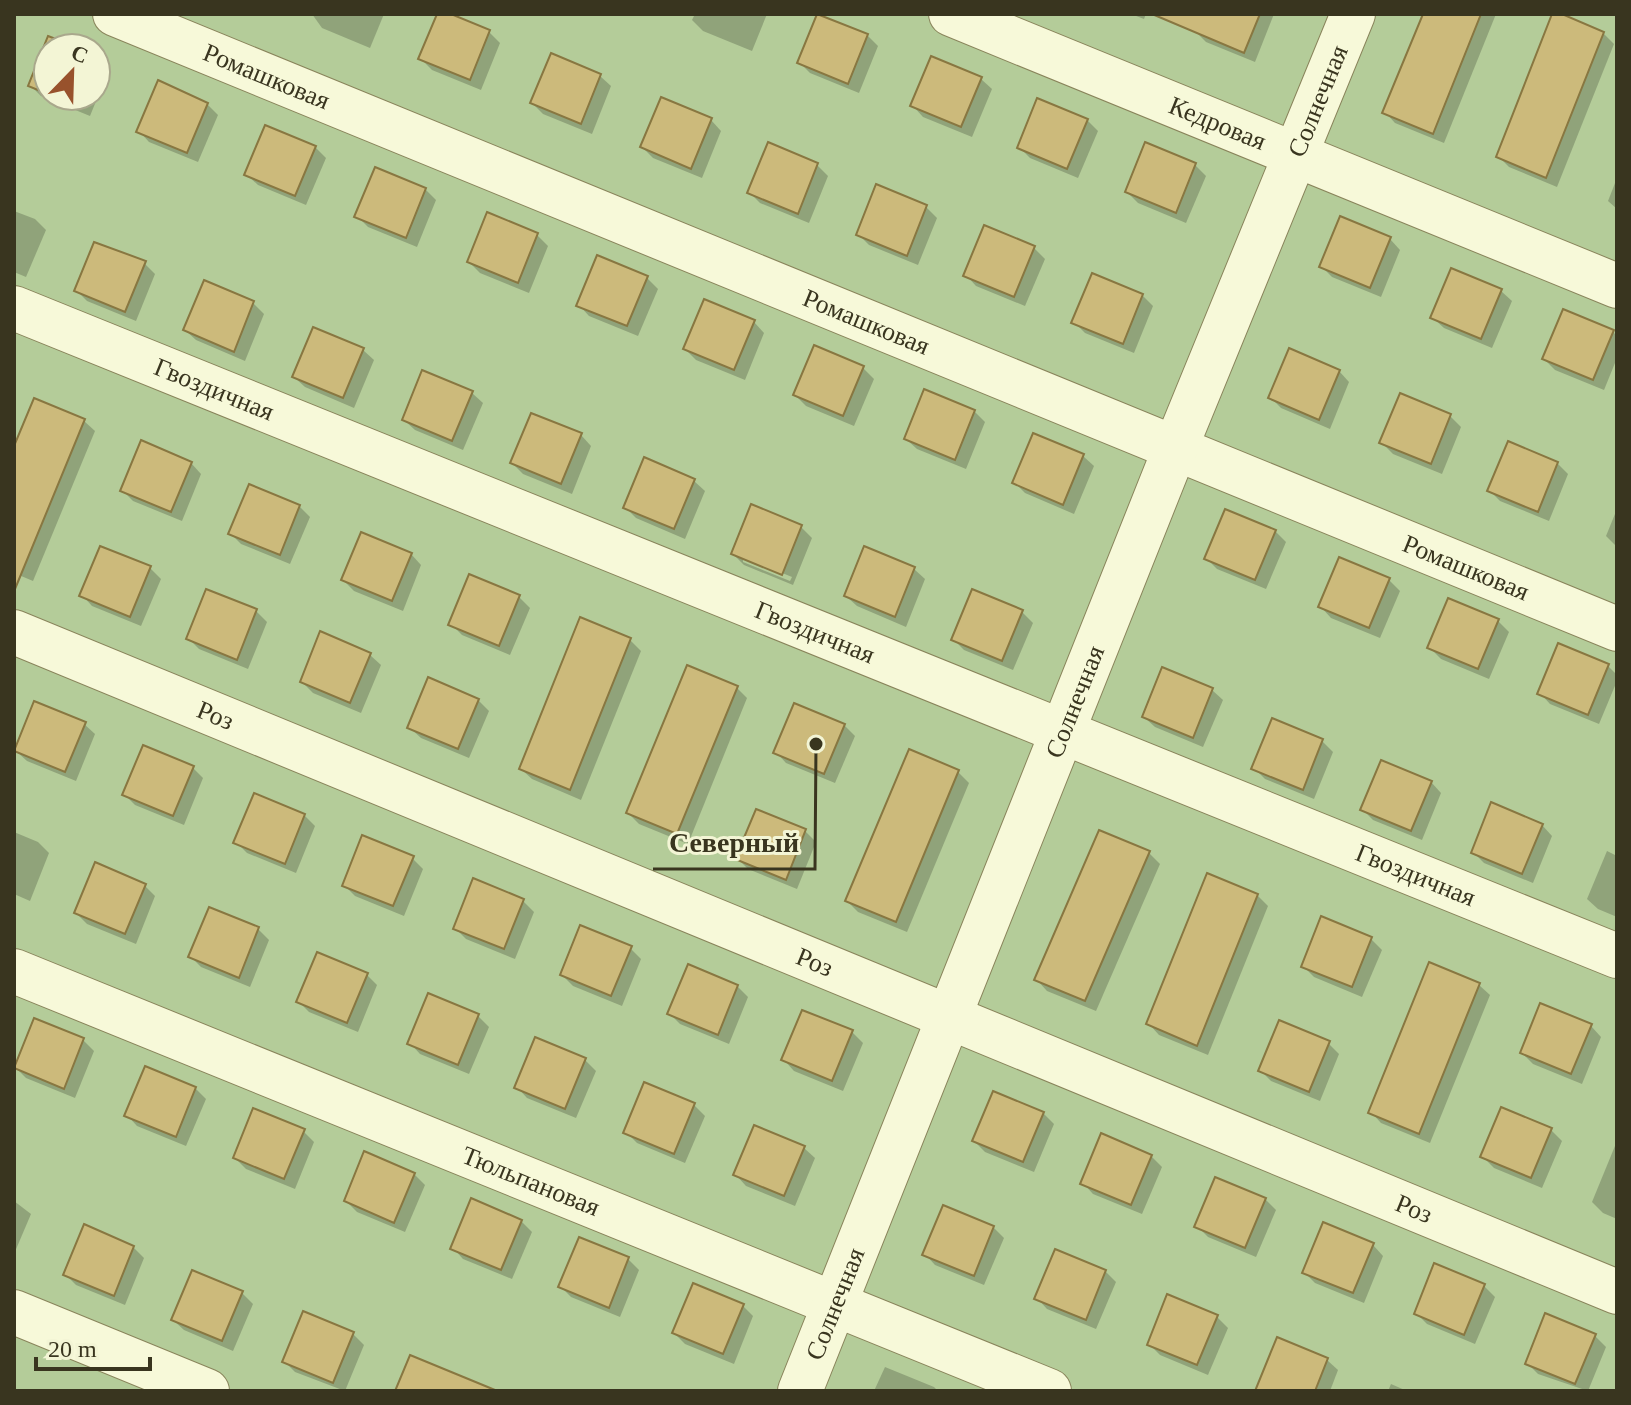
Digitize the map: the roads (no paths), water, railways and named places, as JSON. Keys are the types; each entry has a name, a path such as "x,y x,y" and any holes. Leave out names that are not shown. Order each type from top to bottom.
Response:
{"street":[{"name":"Ромашковая","path":"115,14 1617,629"},
{"name":"Кедровая","path":"951,14 1617,286"},
{"name":"Солнечная","path":"800,1391 1065,732 1175,449 1353,14"},
{"name":"Гвоздичная","path":"14,308 1617,956"},
{"name":"Роз","path":"14,632 1617,1292"},
{"name":"Тюльпановая","path":"14,971 1049,1391"},
{"path":"14,1312 207,1391"}],"place":[{"name":"Северный","path":"816,744"}]}
